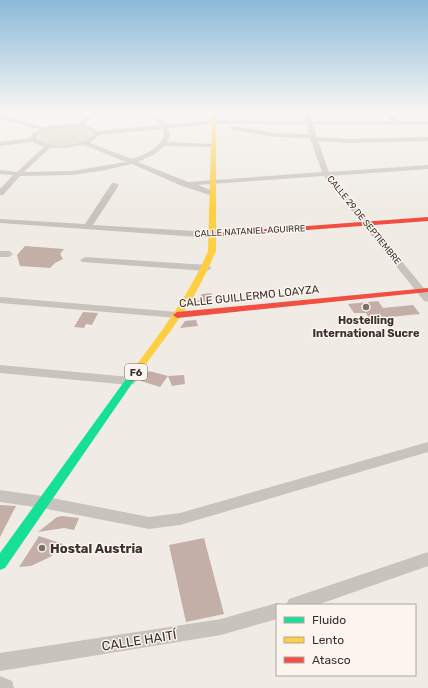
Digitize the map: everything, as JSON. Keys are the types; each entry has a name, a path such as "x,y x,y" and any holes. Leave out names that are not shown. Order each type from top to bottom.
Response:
{"main road":[{"name":"F6","path":"0,564 42,502 177,315 206,268 212,251 214,146"},
{"name":"CALLE NATANIEL AGUIRRE","path":"212,235 428,219"},
{"name":"CALLE GUILLERMO LOAYZA","path":"177,315 425,291"}],"street":[{"path":"37,143 49,146 69,146 84,143"},
{"path":"85,143 213,194"},
{"name":"CALLE 29 DE SEPTIEMBRE","path":"315,143 326,174 425,291 428,299"},
{"path":"0,172 59,175 82,173 132,163 153,153 164,144 214,146"},
{"path":"0,193 18,174 49,146"},
{"path":"185,184 428,167"},
{"path":"88,226 115,185"},
{"name":"CALLE NATANIEL AGUIRRE","path":"0,221 212,235"},
{"path":"85,260 206,268"},
{"name":"CALLE GUILLERMO LOAYZA","path":"0,300 177,315"},
{"path":"0,369 130,381"},
{"path":"0,496 42,502 149,523 165,522 180,520 428,447"},
{"path":"298,604 428,559"},
{"name":"CALLE HAITÍ","path":"0,662 221,627 276,611"},
{"path":"0,685 5,688"}],"green space":[{"path":"46,143 77,143 65,145"}],"building":[{"path":"25,246 64,249 60,254 63,259 55,263 50,268 20,266 17,255"},
{"path":"212,293 208,302 197,302 202,294"},
{"name":"Hostelling International Sucre","path":"378,301 383,308 413,305 420,314 390,317 392,320 371,322 366,313 354,313 348,304"},
{"path":"83,312 98,313 92,325 86,324 84,328 74,327"},
{"path":"196,320 198,326 180,328 185,321"},
{"path":"149,371 168,376 160,387 141,381"},
{"path":"184,375 185,384 172,386 168,376"},
{"path":"0,505 16,506 0,537"},
{"path":"62,516 79,518 74,530 64,528 38,532 57,517"},
{"path":"39,536 63,544 60,549 50,557 31,566 19,567"},
{"path":"204,538 224,614 186,622 169,545"}],"traffic: fast":[{"path":"0,564 137,370"}],"traffic: slow":[{"path":"137,370 179,313 197,283 212,251 214,143"}],"traffic: jam":[{"path":"212,235 428,219"},
{"path":"177,315 428,290"}],"place":[{"name":"Hostelling International Sucre","path":"366,307"},
{"name":"Hostal Austria","path":"42,548"}]}
